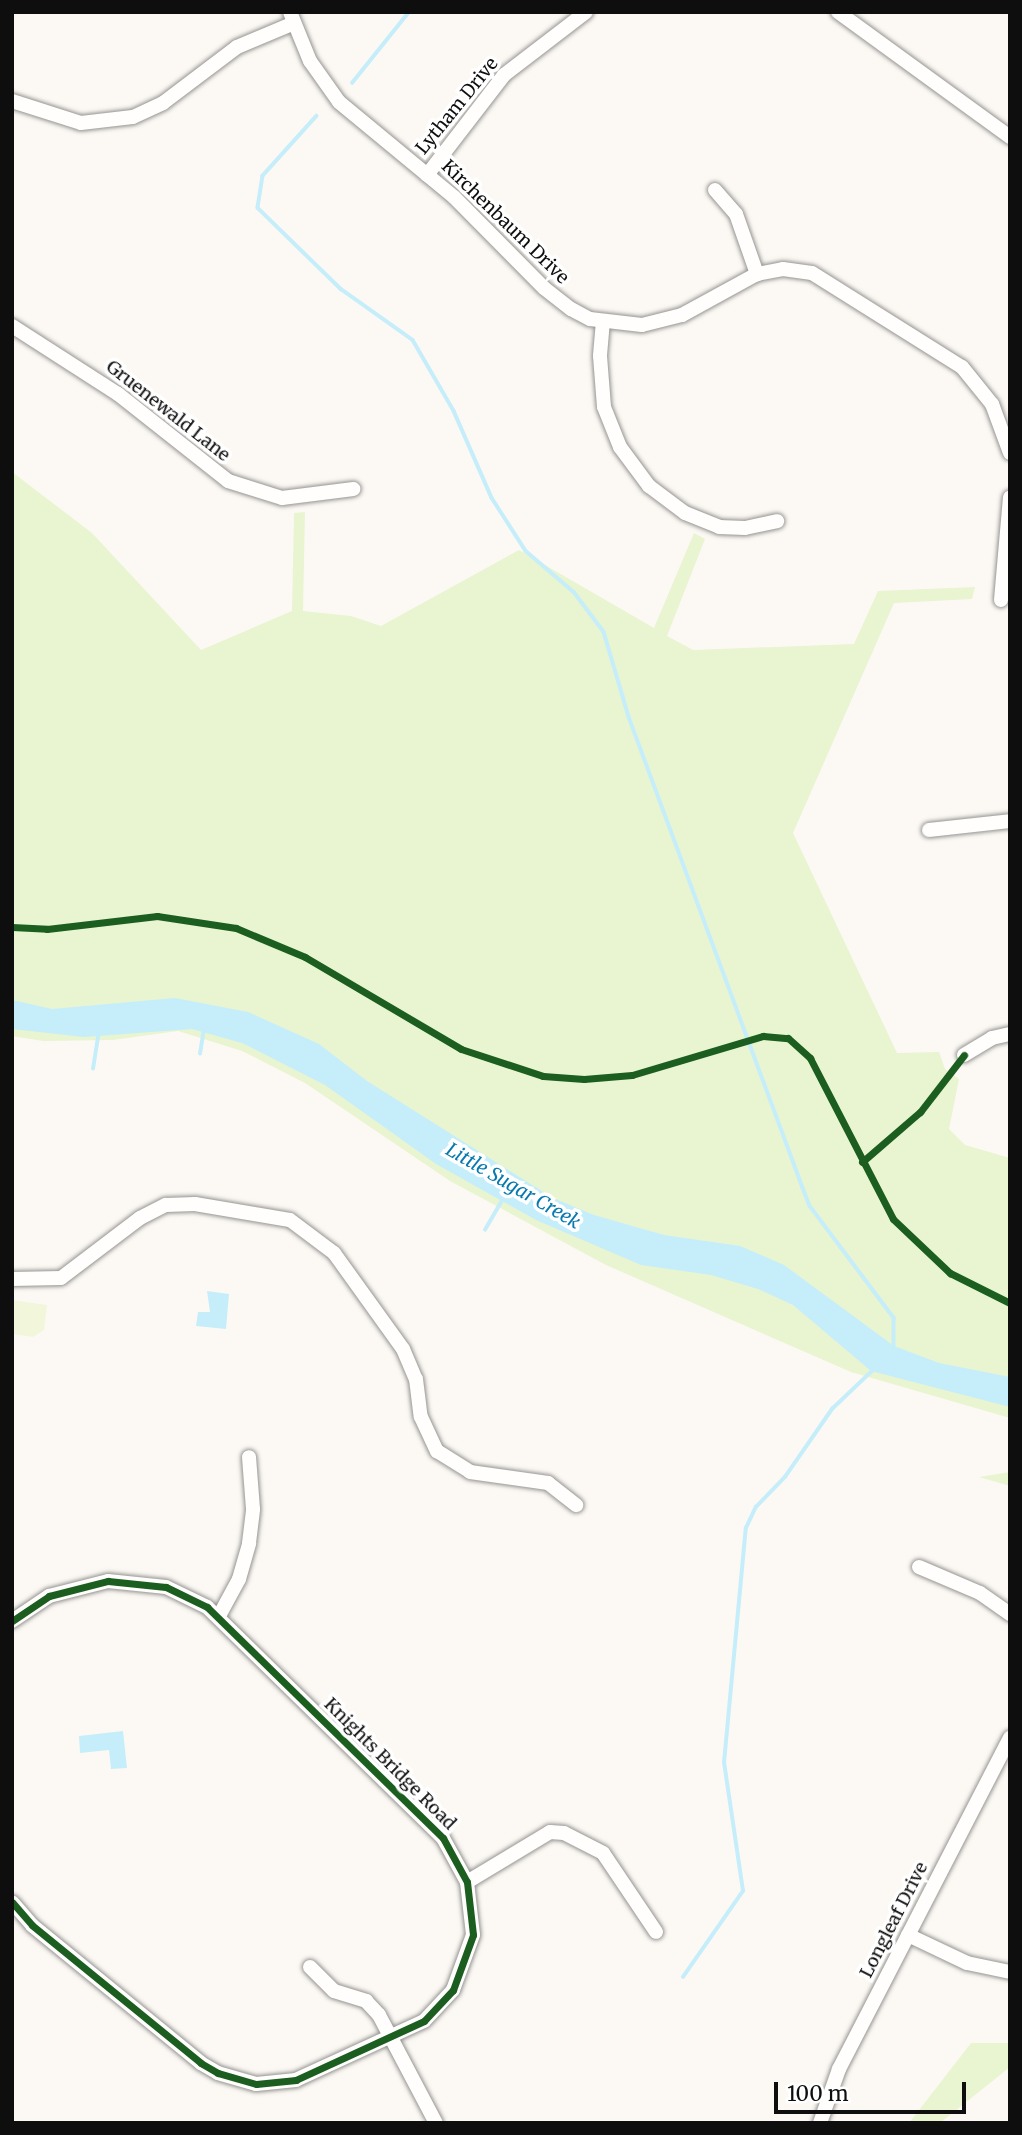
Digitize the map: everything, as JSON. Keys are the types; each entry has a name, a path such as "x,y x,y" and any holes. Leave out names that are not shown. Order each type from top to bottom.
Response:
{"street":[{"name":"Lytham Drive","path":"427,175 504,75 586,12"},
{"path":"838,12 1010,137"},
{"name":"Kirchenbaum Drive","path":"292,17 310,61 339,103 427,175 552,296 571,310 603,321 632,325 663,322 757,274 802,271 830,280 952,359 992,404 1010,453"},
{"path":"12,101 69,121 123,120 163,103 237,47 292,17"},
{"path":"715,190 736,214 757,274"},
{"path":"603,321 600,356 604,407 633,468 667,502 711,525 734,529 777,521"},
{"name":"Gruenewald Lane","path":"12,326 118,394 228,481 282,498 353,489"},
{"path":"1002,600 1010,498"},
{"path":"929,830 1010,821"},
{"path":"964,1055 992,1038 1010,1034"},
{"path":"12,1279 61,1278 140,1218 166,1205 195,1204 289,1220 334,1253 403,1349 416,1379 421,1417 437,1451 470,1472 548,1483 576,1505"},
{"path":"219,1616 239,1579 249,1543 253,1492 248,1457"},
{"path":"919,1567 980,1593 1010,1614"},
{"name":"Knights Bridge Road","path":"12,1620 49,1596 108,1581 166,1587 219,1616 443,1838 467,1882 472,1935 463,1971 440,2007 391,2039 296,2080 276,2084 236,2080 201,2063 32,1924 12,1902"},
{"name":"Longleaf Drive","path":"820,2123 839,2069 1010,1738"},
{"path":"467,1882 550,1832 564,1833 603,1853 656,1932"},
{"path":"908,1935 967,1963 1010,1972"},
{"path":"310,1967 334,1991 366,2001 391,2039 436,2123"}],"green space":[{"path":"12,472 92,533 201,650 292,611 294,513 305,512 303,611 351,616 381,626 519,550 654,628 694,533 705,539 667,636 693,650 854,644 878,591 975,587 972,599 894,603 793,833 897,1053 939,1052 945,1069 959,1079 949,1129 965,1145 1010,1158 1010,1418 851,1372 606,1265 450,1181 305,1083 242,1051 178,1031 113,1040 43,1041 12,1036"},
{"path":"12,1300 47,1305 44,1330 33,1337 12,1334"},
{"path":"1010,1472 1010,1486 979,1477"},
{"path":"971,2043 1010,2043 1010,2067 940,2123 909,2123"}],"water":[{"name":"Little Sugar Creek","path":"175,998 248,1012 319,1044 367,1081 553,1198 594,1215 664,1235 740,1246 784,1265 894,1346 939,1363 1010,1377 1010,1407 871,1371 793,1305 758,1289 711,1275 641,1265 536,1220 436,1164 325,1085 242,1043 192,1029 84,1037 12,1029 12,1000 52,1009"},
{"path":"207,1291 229,1294 226,1329 196,1326 198,1312 210,1312"},
{"path":"123,1731 127,1768 111,1769 109,1750 80,1753 79,1736"}],"waterway":[{"path":"352,83 409,12"},
{"path":"317,116 263,176 258,208 341,289 413,340 454,411 492,498 526,551 574,592 604,632 629,717 810,1206 894,1318 894,1349"},
{"path":"200,1054 204,1028"},
{"path":"93,1069 99,1033"},
{"name":"Little Sugar Creek","path":"485,1230 505,1196"},
{"path":"683,1977 743,1891 724,1763 746,1528 756,1507 785,1477 832,1409 874,1369"}],"cycle path":[{"path":"12,927 47,929 157,916 236,928 305,957 461,1049 543,1076 584,1079 632,1075 763,1036 788,1038 810,1058 893,1219 950,1273 1010,1303"},
{"path":"862,1162 920,1112 964,1055"},
{"path":"12,1621 49,1596 108,1581 166,1587 207,1607 443,1838 467,1882 473,1935 453,1990 424,2021 296,2080 256,2084 218,2073 201,2063 32,1925 12,1902"}]}
